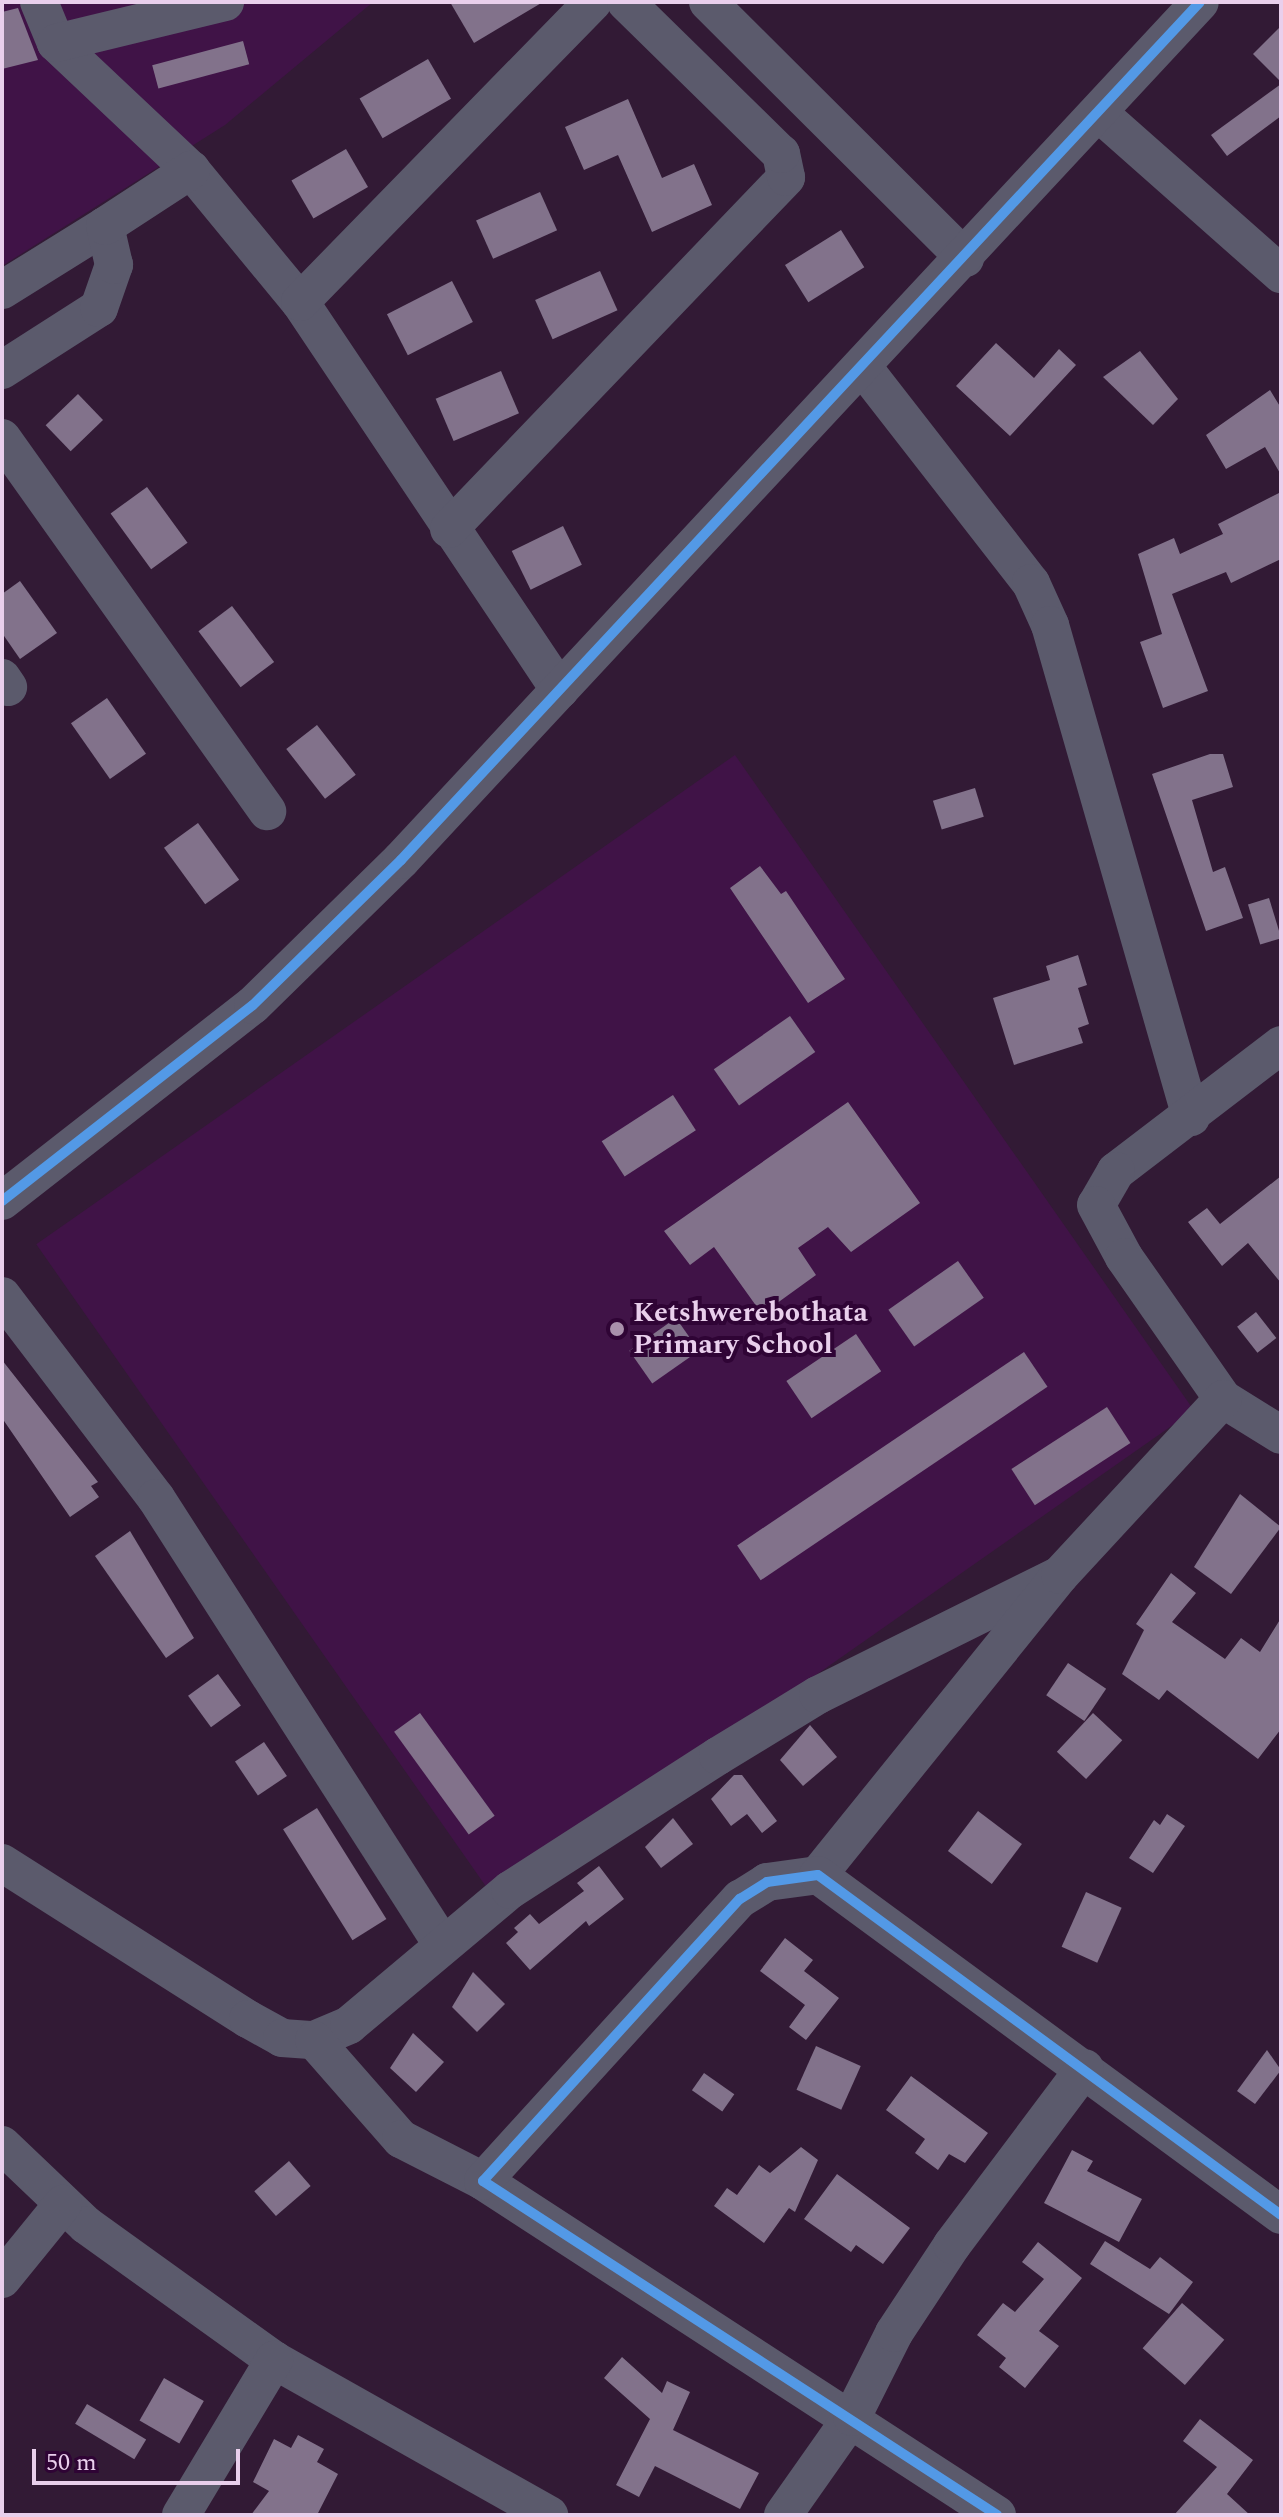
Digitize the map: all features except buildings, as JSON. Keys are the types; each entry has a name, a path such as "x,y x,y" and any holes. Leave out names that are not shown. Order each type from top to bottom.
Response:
{"street":[{"path":"39,2 56,43 191,170 300,302 449,529 560,690"},
{"path":"56,43 225,2"},
{"path":"300,302 593,2"},
{"path":"449,529 786,177 781,154 626,2"},
{"path":"708,2 965,258"},
{"path":"2,1201 253,1005 560,690 865,370 1200,2"},
{"path":"1100,114 1281,274"},
{"path":"2,290 191,170"},
{"path":"2,370 99,308 114,265 105,226"},
{"path":"865,370 1031,583 1050,625 1191,1117"},
{"path":"2,438 267,811"},
{"path":"1281,1045 1191,1117 1116,1171 1096,1205 1124,1257 1223,1399 1281,1435"},
{"path":"2,1296 156,1498 442,1944"},
{"path":"483,2181 740,1899 767,1882 818,1875 1060,1575 1223,1399"},
{"path":"2,1863 248,2019 282,2038 314,2040 349,2025 510,1890 818,1695 1060,1575"},
{"path":"818,1875 1011,2022 1085,2068 1281,2215"},
{"path":"314,2040 401,2139 483,2181 852,2417 997,2515"},
{"path":"783,2515 852,2417 894,2333 944,2258 1085,2068"},
{"path":"2,2145 63,2204 274,2360 549,2515"},
{"path":"2,2279 63,2204"},
{"path":"181,2515 274,2360"}],"shaded area":[{"path":"2,2 373,2 225,125 2,266"},
{"name":"Ketshwerebothata Primary School","path":"735,755 1194,1410 495,1900 36,1244"}],"cycle path":[{"path":"2,1201 253,1005 401,860 1200,2"},
{"path":"997,2515 483,2181 740,1899 767,1882 818,1875 1281,2215"}],"place":[{"name":"Ketshwerebothata Primary School","path":"617,1329"}]}
